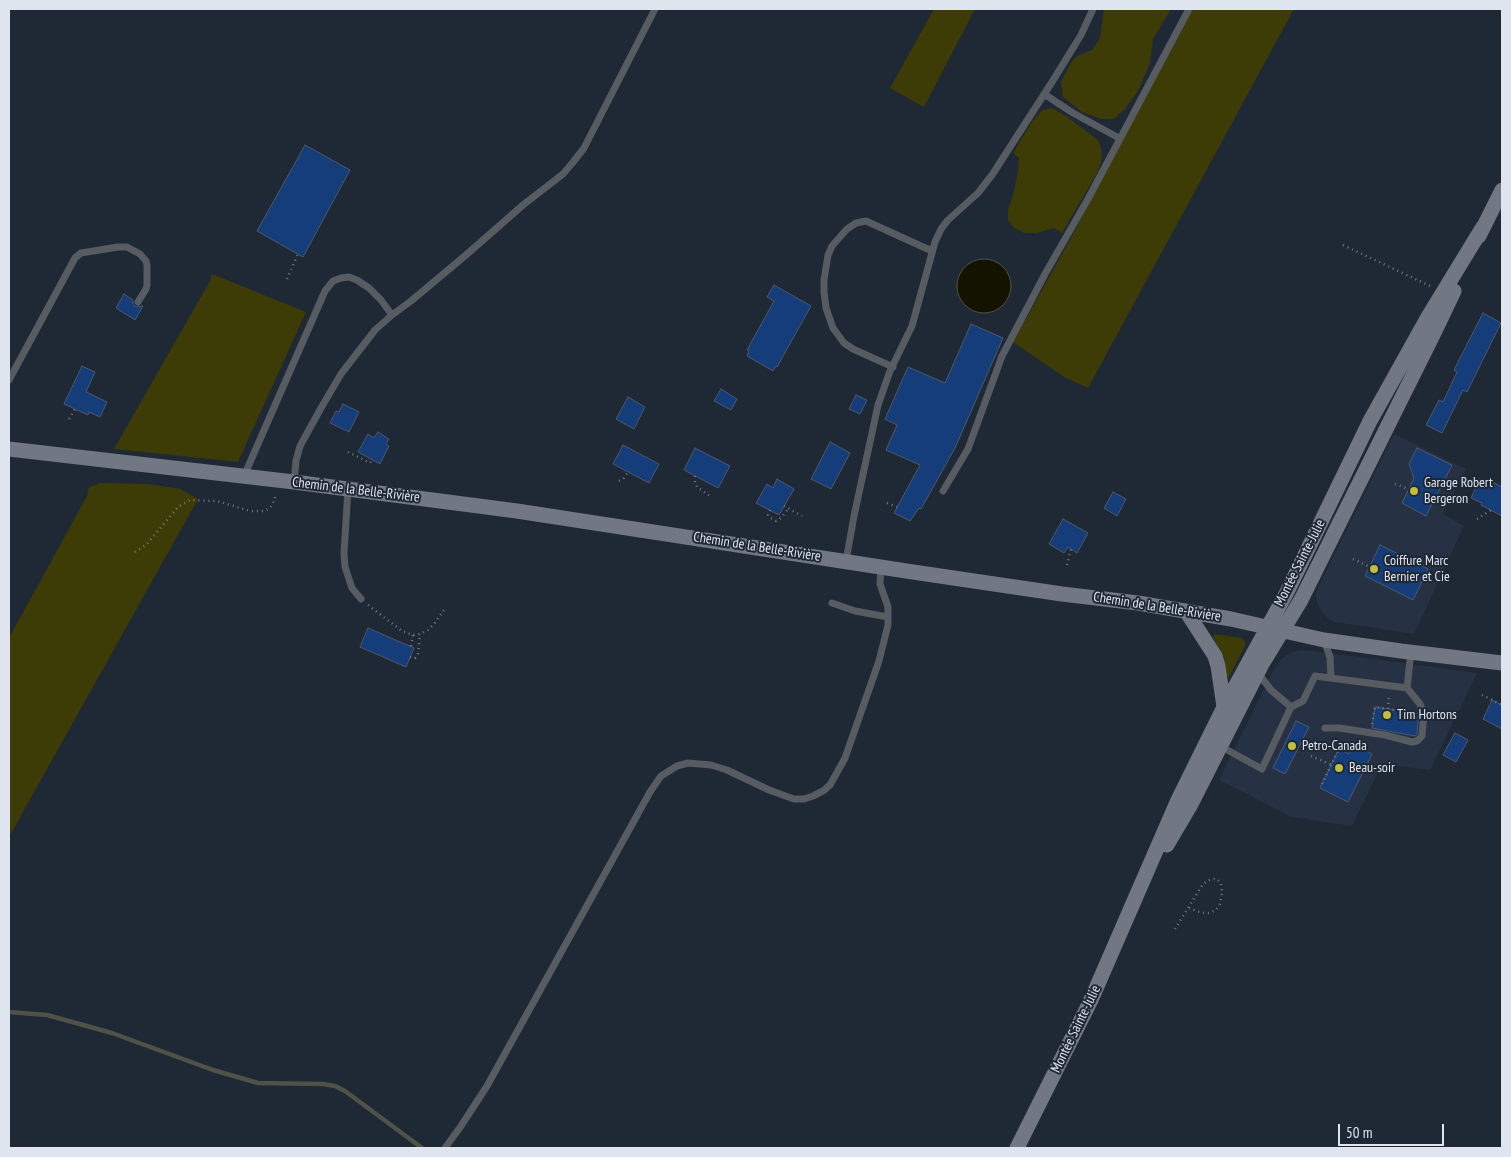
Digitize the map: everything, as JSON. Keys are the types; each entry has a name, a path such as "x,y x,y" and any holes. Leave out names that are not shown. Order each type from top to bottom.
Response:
{"main road":[{"name":"Montée Sainte-Julie","path":"1132,907 1190,806 1258,673 1300,600 1431,340 1502,190"},
{"name":"Montée Sainte-Julie","path":"1017,1148 1091,1000 1178,800 1224,707 1291,583 1370,422 1428,317 1483,227"},
{"name":"Chemin de la Belle-Rivière","path":"9,448 517,511 846,562 1062,594 1138,603 1267,626 1324,640 1502,662"},
{"path":"1186,611 1215,656 1224,707"}],"lane":[{"path":"294,482 300,446 341,374 375,330 563,174 584,148 655,9"},
{"path":"846,562 878,405 912,327 932,251 941,229 948,220 978,194 1081,35 1093,9"},
{"path":"943,491 968,448 1002,356 1189,9"},
{"path":"1044,94 1073,113 1119,138"},
{"path":"893,367 853,349 844,343 833,328 826,308 824,292 828,255 832,246 847,228 856,223 866,221 932,251"},
{"path":"9,380 75,258 80,254 118,247 127,247 140,254 146,260 147,285 138,302"},
{"path":"244,476 325,290 333,282 341,278 357,280 369,288 381,300 392,315"},
{"path":"348,489 344,553 345,567 352,588 360,599"},
{"path":"445,1148 462,1126 487,1086 650,792 661,776 677,766 688,763 711,764 789,798 804,799 823,791 832,781 844,758 879,661 888,625 888,607 880,584 881,567"},
{"path":"832,603 855,611 888,617"},
{"path":"1324,640 1330,657 1331,678"},
{"path":"1407,688 1411,652"},
{"path":"1258,673 1271,690 1291,706"},
{"path":"1220,746 1262,768 1291,706 1303,701 1315,676 1407,688 1420,704 1424,713 1422,736 1417,741 1412,742 1385,735 1339,728 1325,728"}],"path":[{"path":"1343,244 1443,292"},
{"path":"287,279 298,254"},
{"path":"69,419 75,409"},
{"path":"348,452 370,463 372,460"},
{"path":"619,481 628,472"},
{"path":"695,476 697,487 710,496"},
{"path":"135,552 146,545 178,507 190,500 217,501 250,511 264,511 270,508 274,501 278,480"},
{"path":"1395,484 1409,489"},
{"path":"887,502 898,507"},
{"path":"784,506 802,516"},
{"path":"770,510 769,517 776,521 788,509"},
{"path":"1477,519 1491,510"},
{"path":"1066,565 1071,549"},
{"path":"1353,559 1370,567"},
{"path":"360,599 402,631 413,635 420,634 434,624 444,610"},
{"path":"410,657 415,658 418,654 420,634"},
{"path":"411,646 413,635"},
{"path":"1482,695 1502,705"},
{"path":"1372,729 1375,707 1420,714"},
{"path":"1322,784 1340,750"},
{"path":"1311,756 1332,765"},
{"path":"1175,929 1188,908 1204,884 1211,879 1217,879 1221,884 1222,893 1220,904 1216,910 1202,913 1188,908"}],"shaded area":[{"path":"934,9 975,9 924,107 890,88"},
{"path":"1104,9 1171,9 1153,39 1150,63 1138,91 1125,109 1114,119 1101,119 1082,112 1063,97 1061,82 1070,64 1077,56 1092,50 1100,38"},
{"path":"1192,9 1294,9 1088,388 1064,377 1013,342 1071,238"},
{"path":"1052,108 1098,140 1102,150 1101,163 1062,233 1054,228 1037,233 1024,233 1014,228 1008,220 1008,210 1013,195 1019,158 1013,153 1033,120 1043,110"},
{"path":"984,259 994,261 1003,267 1009,276 1011,286 1009,296 1003,305 994,311 984,313 974,311 965,305 959,296 957,286 959,276 965,267 974,261"},
{"path":"212,274 306,312 238,462 114,449 210,281"},
{"path":"1394,434 1466,469 1443,514 1464,526 1414,634 1335,622 1323,614 1317,602 1316,594"},
{"path":"101,483 148,484 181,489 198,499 9,837 9,638 87,496 89,487"},
{"path":"1215,634 1242,638 1245,642 1245,646 1229,677 1227,676 1224,657 1213,637"},
{"path":"1301,650 1477,673 1430,770 1382,764 1352,826 1292,817 1219,780 1273,671 1282,658 1290,653"}],"building":[{"path":"305,145 350,170 303,257 257,231"},
{"path":"774,285 811,306 773,371 747,356 749,351 747,350 774,301 767,297"},
{"path":"124,294 133,300 133,304 136,307 143,306 135,320 116,308"},
{"path":"1483,313 1501,323 1467,392 1463,390 1442,433 1426,425 1439,400 1443,402 1457,372 1454,370"},
{"path":"971,324 1003,338 955,448 921,509 919,508 910,521 894,513 920,465 886,450 897,425 885,419 908,367 945,383"},
{"path":"82,366 95,372 86,392 107,402 100,417 89,412 88,415 64,404"},
{"path":"721,389 737,399 731,410 714,401"},
{"path":"856,395 867,400 860,414 849,409"},
{"path":"628,397 645,407 634,429 616,419"},
{"path":"343,404 359,412 349,432 330,423 336,411 339,412"},
{"path":"378,432 389,439 386,444 389,446 380,464 358,452 368,434 374,438"},
{"path":"830,442 850,453 831,489 811,479"},
{"path":"623,445 659,464 649,483 613,464"},
{"path":"695,448 730,466 718,488 684,470"},
{"path":"1417,448 1452,465 1426,516 1402,503 1414,478 1409,464"},
{"path":"777,479 794,489 779,515 756,503 767,484 773,488"},
{"path":"1480,479 1502,487 1502,516 1471,498"},
{"path":"1113,492 1126,499 1117,516 1104,508"},
{"path":"1063,519 1088,533 1077,553 1068,547 1064,553 1049,544"},
{"path":"1380,545 1428,569 1413,600 1365,576"},
{"path":"368,628 414,648 406,667 360,647"},
{"path":"1492,700 1502,705 1502,729 1483,719"},
{"path":"1375,707 1419,714 1417,734 1415,736 1372,728"},
{"name":"Petro-Canada","path":"1296,721 1309,727 1285,774 1273,768"},
{"path":"1455,733 1468,740 1456,762 1443,755"},
{"path":"1354,745 1372,754 1348,802 1320,788 1339,749 1349,754"}],"waterway":[{"path":"9,1012 47,1015 112,1033 213,1070 258,1083 323,1084 335,1086 345,1091 422,1148"}],"place":[{"name":"Garage Robert Bergeron","path":"1414,491"},
{"name":"Coiffure Marc Bernier et Cie","path":"1374,569"},
{"name":"Tim Hortons","path":"1387,715"},
{"name":"Petro-Canada","path":"1292,746"},
{"name":"Beau-soir","path":"1339,768"}]}
